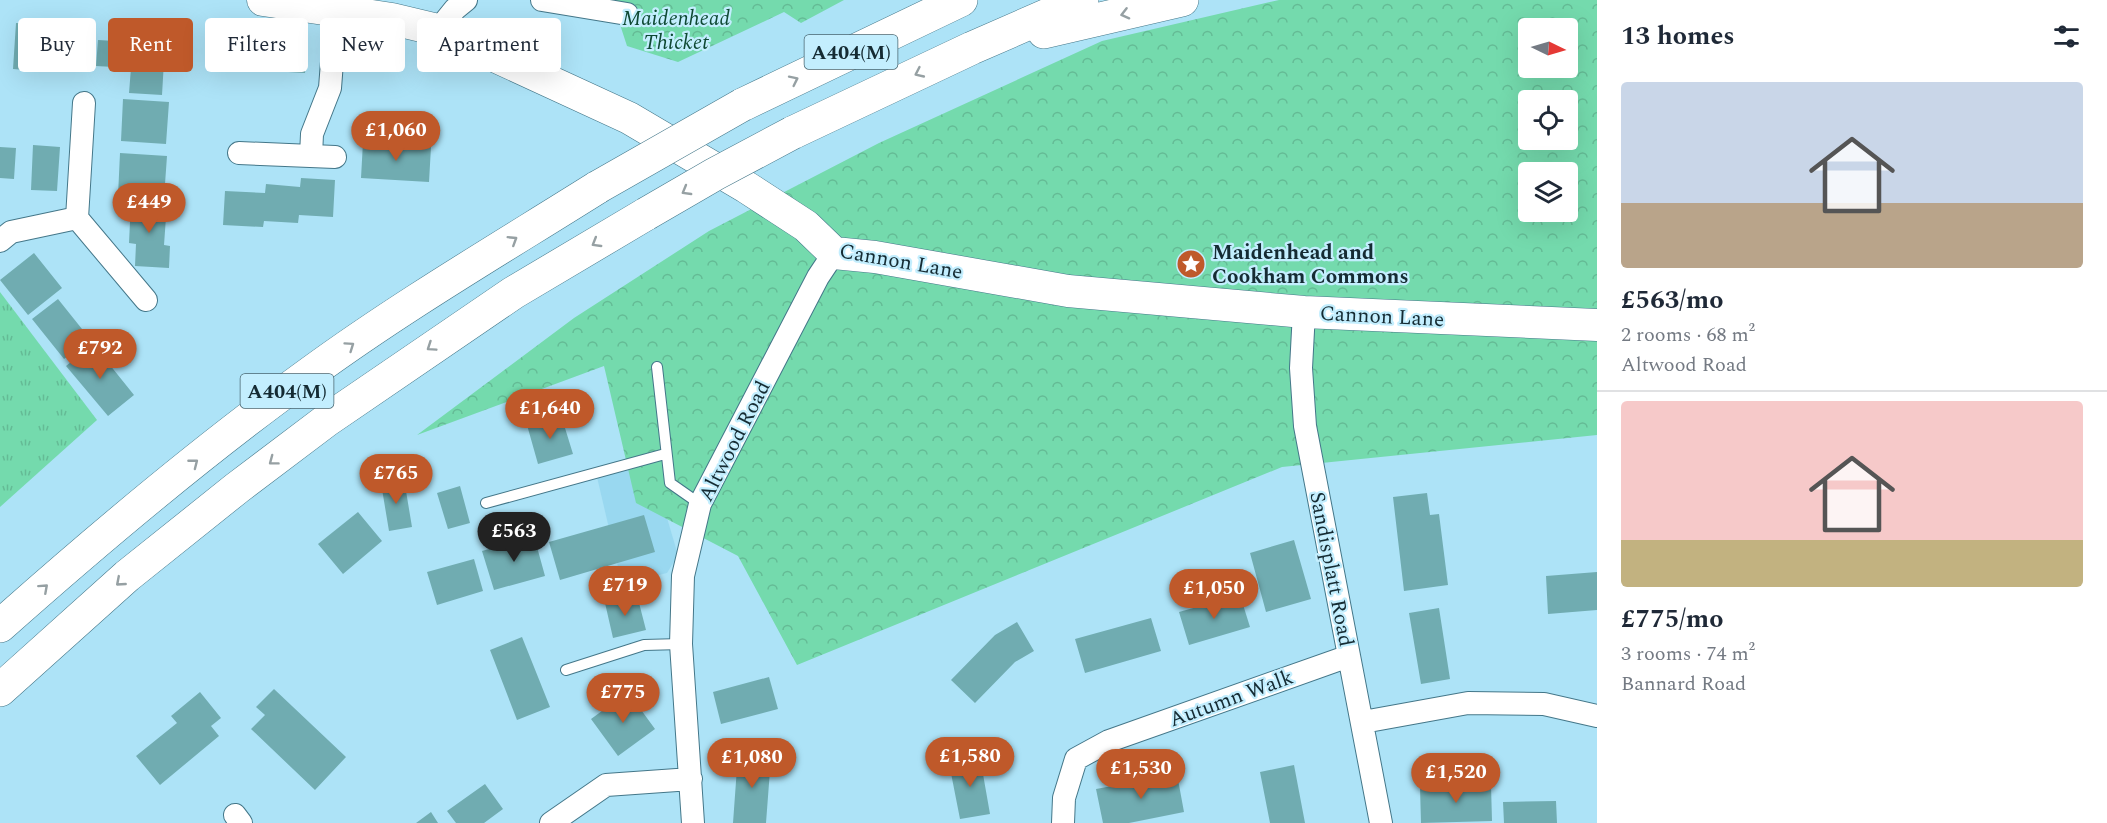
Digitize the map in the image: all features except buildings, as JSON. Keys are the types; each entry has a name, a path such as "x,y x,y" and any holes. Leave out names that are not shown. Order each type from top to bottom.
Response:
{"highway":[{"name":"A404(M)","path":"0,626 154,494 308,374 395,314 598,187 742,105 961,0"},
{"name":"A404(M)","path":"0,690 127,576 237,488 327,420 513,293 646,213 792,132 972,48 1082,0"},
{"name":"A404(M)","path":"972,48 1182,0"}],"street":[{"name":"Cannon Lane","path":"263,0 392,19 417,25"},
{"path":"447,18 466,0"},
{"path":"542,0 589,4 627,14"},
{"path":"311,156 312,134 330,88 336,10"},
{"name":"Cannon Lane","path":"529,72 629,118 756,193 806,226 834,253 875,257 1068,291 1304,312 1597,325"},
{"path":"84,103 77,218 146,300"},
{"path":"239,153 335,157"},
{"path":"0,241 11,232 77,218"},
{"name":"Altwood Road","path":"693,823 681,644 683,576 700,504 818,277 834,253"},
{"name":"Sandisplatt Road","path":"1304,312 1300,368 1305,426 1381,823"},
{"name":"Autumn Walk","path":"1063,823 1064,798 1076,759 1109,741 1348,656"},
{"path":"1363,722 1468,703 1544,704 1597,716"},
{"path":"551,823 606,785 691,779"}],"lane":[{"path":"657,367 670,483 700,504"},
{"path":"486,503 665,454"},
{"path":"566,670 644,645 681,644"}],"shaded area":[{"path":"651,464 678,555 667,573 622,584 597,477"}],"green space":[{"name":"Maidenhead Thicket","path":"612,0 844,0 801,23 784,12 678,62 627,46"},
{"path":"1279,0 1597,0 1597,435 1282,467 797,665 738,556 636,503 604,366 417,435 574,318 709,231 879,143 1102,41"},
{"path":"0,292 97,420 0,507"}],"place":[{"name":"Maidenhead and Cookham Commons","path":"1191,264"}]}
